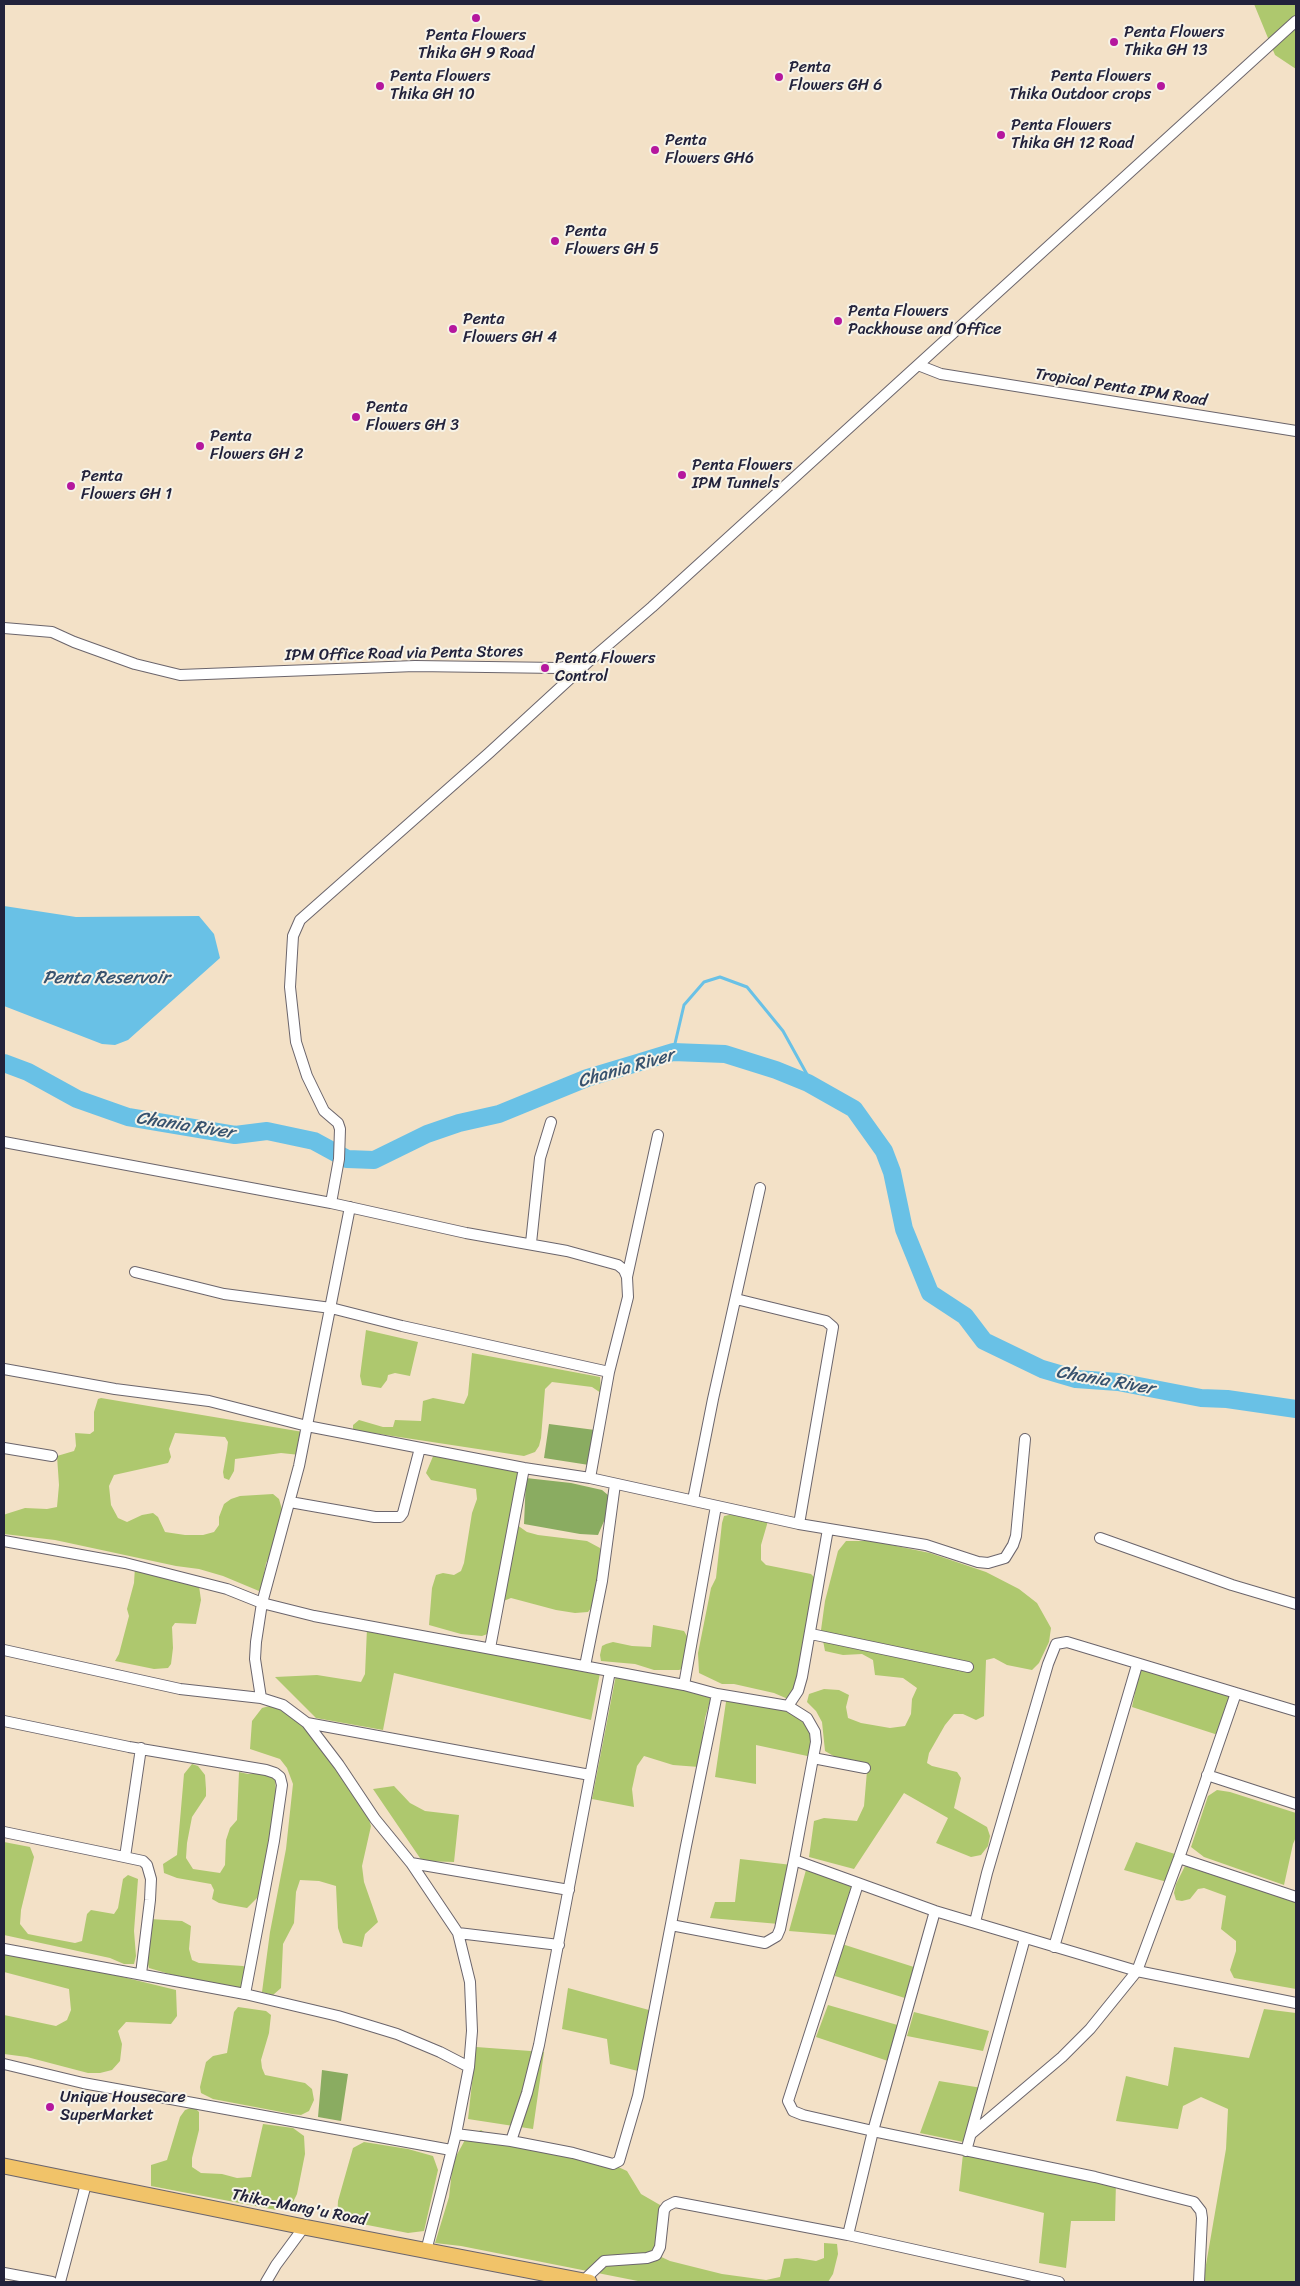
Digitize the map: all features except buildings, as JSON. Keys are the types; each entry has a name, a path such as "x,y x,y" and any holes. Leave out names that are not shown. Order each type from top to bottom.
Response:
{"highway":[{"name":"Thika-Mang'u Road","path":"4,2166 304,2228 586,2282"}],"street":[{"path":"330,1203 339,1159 340,1129 338,1123 324,1111 315,1097 296,1042 290,988 290,955 295,928 300,920 659,601 1296,21"},
{"name":"Tropical Penta IPM Road","path":"914,369 1296,431"},
{"name":"IPM Office Road via Penta Stores","path":"4,628 52,632 135,664 180,675 415,666 559,668 587,663"},
{"path":"531,1244 540,1158 551,1122"},
{"path":"590,1478 609,1372 628,1297 627,1277 658,1134"},
{"path":"4,1142 330,1203 457,1231 531,1244 618,1265 627,1277"},
{"path":"693,1500 713,1399 760,1188"},
{"path":"261,1698 255,1659 256,1635 262,1603 290,1502 308,1426 350,1207"},
{"path":"135,1272 224,1294 331,1308 377,1321 609,1372"},
{"path":"736,1299 826,1321 833,1327 799,1524"},
{"path":"4,1369 115,1389 209,1401 308,1426 524,1468 590,1478 799,1524 926,1544 978,1562 996,1562 1010,1552 1016,1536 1025,1439"},
{"path":"4,1448 52,1456"},
{"path":"290,1502 375,1517 394,1519 400,1517 403,1513 420,1448"},
{"path":"490,1648 524,1468"},
{"path":"585,1666 602,1581 615,1484"},
{"path":"684,1685 716,1506"},
{"path":"788,1706 798,1691 802,1677 828,1529"},
{"path":"1100,1538 1232,1585 1296,1604"},
{"path":"4,1541 125,1562 227,1589 262,1603 314,1616 788,1706 807,1718 813,1725 816,1742 780,1929 773,1940 765,1943 671,1925"},
{"path":"810,1634 968,1667"},
{"path":"975,1922 987,1873 1053,1648 1061,1642 1067,1642 1138,1665 1296,1711"},
{"path":"4,1650 180,1689 261,1698 283,1705 307,1724 339,1765 375,1819 410,1863 458,1933 470,1982 472,2031 469,2066 456,2134 426,2250"},
{"path":"1054,1947 1138,1665"},
{"path":"511,2141 527,2093 539,2045 610,1671"},
{"path":"972,2134 1062,2057 1090,2029 1137,1971 1179,1858 1236,1693"},
{"path":"456,2134 511,2141 573,2153 613,2164 618,2163 638,2096 717,1694"},
{"path":"4,1721 266,1770 280,1777 282,1785 274,1841 245,1994"},
{"path":"307,1724 590,1775"},
{"path":"125,1857 141,1748"},
{"path":"813,1758 865,1768"},
{"path":"1208,1775 1296,1804"},
{"path":"4,1832 143,1861 150,1870 148,1916 141,1974"},
{"path":"1179,1858 1296,1896"},
{"path":"794,1860 936,1911 1137,1971 1296,2003"},
{"path":"410,1863 568,1890"},
{"path":"858,1884 788,2101 793,2111 873,2131 1095,2177 1194,2202 1201,2211 1202,2218 1199,2282"},
{"path":"848,2235 873,2131 936,1911"},
{"path":"458,1933 559,1945"},
{"path":"966,2151 1025,1938"},
{"path":"4,1949 245,1994 338,2016 397,2034 469,2066"},
{"path":"4,2064 110,2088 451,2150"},
{"path":"60,2282 86,2184"},
{"path":"586,2282 604,2261 646,2258 656,2255 660,2247 664,2210 675,2202 848,2235 1059,2282"},
{"path":"266,2282 304,2228"},
{"path":"4,2274 52,2282"}],"green space":[{"path":"1254,4 1296,4 1296,69 1275,55"},
{"path":"366,1330 418,1342 410,1376 395,1373 388,1375 381,1388 362,1385 360,1376"},
{"path":"472,1353 600,1377 601,1393 592,1387 552,1382 545,1389 539,1446 535,1452 524,1456 353,1430 353,1425 359,1420 383,1427 393,1427 395,1420 421,1421 423,1401 433,1398 464,1404 468,1395"},
{"path":"98,1399 303,1432 300,1455 281,1453 235,1459 234,1471 229,1480 224,1478 223,1472 228,1442 225,1437 175,1433 169,1449 171,1457 168,1463 114,1475 109,1486 111,1505 118,1518 127,1522 142,1515 153,1513 158,1517 165,1532 185,1535 203,1535 214,1532 219,1525 219,1517 224,1504 231,1499 240,1496 273,1494 279,1499 283,1513 273,1550 266,1563 262,1586 259,1591 223,1576 199,1569 176,1566 55,1540 4,1534 4,1515 25,1508 47,1509 57,1507 59,1485 57,1456 74,1451 76,1446 75,1433 90,1434 94,1431 94,1412"},
{"path":"549,1424 595,1430 589,1465 544,1458"},
{"path":"434,1454 517,1468 523,1478 517,1525 527,1532 587,1541 600,1548 603,1557 595,1603 588,1612 575,1613 556,1610 511,1598 501,1602 498,1630 482,1636 461,1634 429,1625 432,1588 436,1575 443,1573 454,1575 461,1571 472,1513 477,1499 476,1489 431,1480 426,1473"},
{"path":"526,1478 571,1483 602,1490 608,1495 608,1512 598,1535 580,1534 524,1524"},
{"path":"734,1514 768,1521 761,1545 761,1560 766,1565 811,1574 817,1580 799,1685 788,1699 774,1693 734,1684 722,1684 699,1673 698,1653 711,1588 716,1578 722,1523 724,1516"},
{"path":"846,1541 872,1541 930,1553 986,1572 1019,1589 1037,1603 1051,1628 1049,1642 1039,1663 1032,1670 1007,1665 994,1658 986,1660 984,1716 976,1720 963,1714 954,1714 945,1725 929,1753 927,1763 957,1772 961,1778 954,1808 987,1827 990,1836 988,1846 981,1855 971,1857 936,1843 948,1818 904,1793 854,1869 809,1857 814,1821 824,1818 857,1821 864,1806 867,1771 864,1763 837,1758 825,1751 822,1722 816,1711 807,1702 809,1694 824,1689 839,1690 849,1695 846,1707 848,1718 861,1723 890,1728 905,1726 911,1714 912,1699 917,1688 903,1678 875,1675 873,1660 862,1654 843,1655 825,1651 821,1630 825,1601 838,1551"},
{"path":"135,1567 199,1586 201,1600 196,1624 175,1623 172,1627 173,1648 171,1664 168,1668 154,1669 115,1661 119,1654 129,1616 127,1609 134,1583"},
{"path":"653,1625 684,1631 688,1638 687,1667 679,1670 654,1670 635,1664 601,1661 602,1646 613,1642 651,1647"},
{"path":"367,1628 600,1673 591,1720 394,1673 383,1730 316,1718 275,1677 317,1675 361,1682 365,1674"},
{"path":"1140,1669 1231,1695 1218,1735 1132,1707"},
{"path":"616,1675 712,1694 705,1718 699,1767 673,1765 644,1756 637,1766 632,1789 634,1807 592,1799"},
{"path":"727,1695 769,1704 807,1720 811,1738 812,1757 756,1745 756,1784 715,1777"},
{"path":"277,1704 293,1713 320,1741 365,1807 371,1826 362,1866 364,1882 378,1922 365,1934 362,1947 343,1943 338,1928 336,1886 319,1881 300,1880 296,1892 294,1923 283,1944 281,1988 273,1995 262,1992 270,1932 286,1849 293,1784 287,1768 280,1759 250,1749 252,1721 262,1708"},
{"path":"192,1764 198,1766 205,1775 206,1789 206,1796 192,1817 187,1843 186,1858 193,1869 220,1873 225,1865 226,1840 230,1828 237,1820 239,1772 248,1774 269,1772 275,1779 277,1802 263,1888 257,1898 247,1908 219,1903 212,1899 214,1890 211,1884 177,1878 164,1873 163,1864 177,1855 184,1774"},
{"path":"394,1786 410,1803 425,1811 459,1815 454,1862 422,1861 373,1789"},
{"path":"1217,1790 1230,1792 1296,1813 1296,1837 1284,1885 1204,1857 1191,1847 1208,1796"},
{"path":"4,1842 30,1847 34,1857 21,1910 20,1924 28,1934 75,1943 82,1941 87,1914 91,1910 114,1914 118,1908 123,1879 128,1875 138,1879 134,1931 136,1956 134,1964 124,1964 110,1958 4,1935"},
{"path":"1136,1842 1175,1854 1167,1882 1124,1870"},
{"path":"740,1859 792,1865 779,1924 710,1918 715,1902 735,1902"},
{"path":"1185,1866 1296,1902 1296,1989 1234,1978 1230,1970 1236,1951 1236,1941 1221,1929 1226,1896 1204,1888 1198,1889 1190,1899 1176,1900 1174,1893 1176,1884"},
{"path":"806,1870 854,1881 837,1935 789,1931"},
{"path":"150,1919 182,1921 191,1926 189,1949 192,1960 199,1963 243,1966 252,1970 246,1990 200,1983 149,1968 147,1960"},
{"path":"842,1944 917,1968 908,1999 835,1976"},
{"path":"4,1948 176,1990 177,2016 171,2024 126,2022 118,2031 122,2044 120,2061 112,2070 100,2073 88,2073 27,2057 4,2054 4,2015 56,2026 67,2020 71,2010 69,1989 4,1972"},
{"path":"568,1988 649,2010 638,2071 610,2064 607,2039 562,2029"},
{"path":"828,2005 901,2026 891,2062 816,2037"},
{"path":"238,2007 266,2011 271,2015 269,2033 261,2060 262,2068 265,2075 305,2083 312,2089 314,2100 309,2111 301,2115 292,2114 213,2099 201,2093 200,2087 206,2062 213,2056 227,2053 234,2012"},
{"path":"1264,2009 1296,2013 1296,2282 1203,2282 1226,2149 1228,2109 1201,2097 1183,2106 1178,2129 1116,2121 1126,2076 1168,2086 1174,2047 1249,2058"},
{"path":"914,2012 989,2031 983,2051 907,2036"},
{"path":"476,2047 544,2052 533,2129 468,2119"},
{"path":"322,2070 348,2074 341,2121 318,2117"},
{"path":"939,2081 982,2088 968,2143 920,2133"},
{"path":"194,2107 199,2112 199,2130 192,2158 192,2167 201,2173 222,2174 237,2178 251,2177 263,2124 293,2128 304,2136 305,2154 297,2194 291,2206 276,2210 151,2186 151,2165 167,2160 180,2117 185,2110"},
{"path":"481,2130 500,2142 616,2166 627,2171 641,2194 667,2209 657,2255 670,2261 722,2274 766,2280 780,2277 784,2259 797,2258 816,2261 824,2258 824,2243 837,2244 838,2254 833,2274 828,2282 643,2282 461,2246 435,2243 449,2197 453,2162 466,2138"},
{"path":"364,2142 408,2149 433,2156 438,2170 424,2231 408,2233 337,2219 338,2201 353,2148"},
{"path":"963,2154 1116,2182 1115,2221 1071,2221 1066,2268 1039,2263 1044,2213 959,2191"}],"water":[{"name":"Penta Reservoir","path":"4,906 76,917 199,916 214,934 220,958 128,1040 115,1045 102,1044 4,1006"}],"waterway":[{"path":"673,1052 684,1005 704,982 720,977 747,987 783,1031 809,1078"},
{"name":"Chania River","path":"4,1063 28,1072 77,1099 128,1117 235,1135 267,1131 314,1141 347,1159 374,1160 427,1134 459,1123 499,1114 587,1078 673,1052 725,1054 776,1070 808,1083 854,1109 884,1151 892,1172 904,1229 930,1293 965,1316 984,1341 1042,1369 1076,1379 1118,1382 1201,1398 1227,1399 1296,1409"}],"place":[{"name":"Penta Flowers Thika GH 9 Road","path":"476,18"},
{"name":"Penta Flowers Thika GH 13","path":"1114,42"},
{"name":"Penta Flowers GH 6","path":"779,77"},
{"name":"Penta Flowers Thika GH 10","path":"380,86"},
{"name":"Penta Flowers Thika Outdoor crops","path":"1161,86"},
{"name":"Penta Flowers Thika GH 12 Road","path":"1001,135"},
{"name":"Penta Flowers GH6","path":"655,150"},
{"name":"Penta Flowers GH 5","path":"555,241"},
{"name":"Penta Flowers Packhouse and Office","path":"838,321"},
{"name":"Penta Flowers GH 4","path":"453,329"},
{"name":"Penta Flowers GH 3","path":"356,417"},
{"name":"Penta Flowers GH 2","path":"200,446"},
{"name":"Penta Flowers IPM Tunnels","path":"682,475"},
{"name":"Penta Flowers GH 1","path":"71,486"},
{"name":"Penta Flowers Control","path":"545,668"},
{"name":"Unique Housecare SuperMarket","path":"50,2107"}]}
